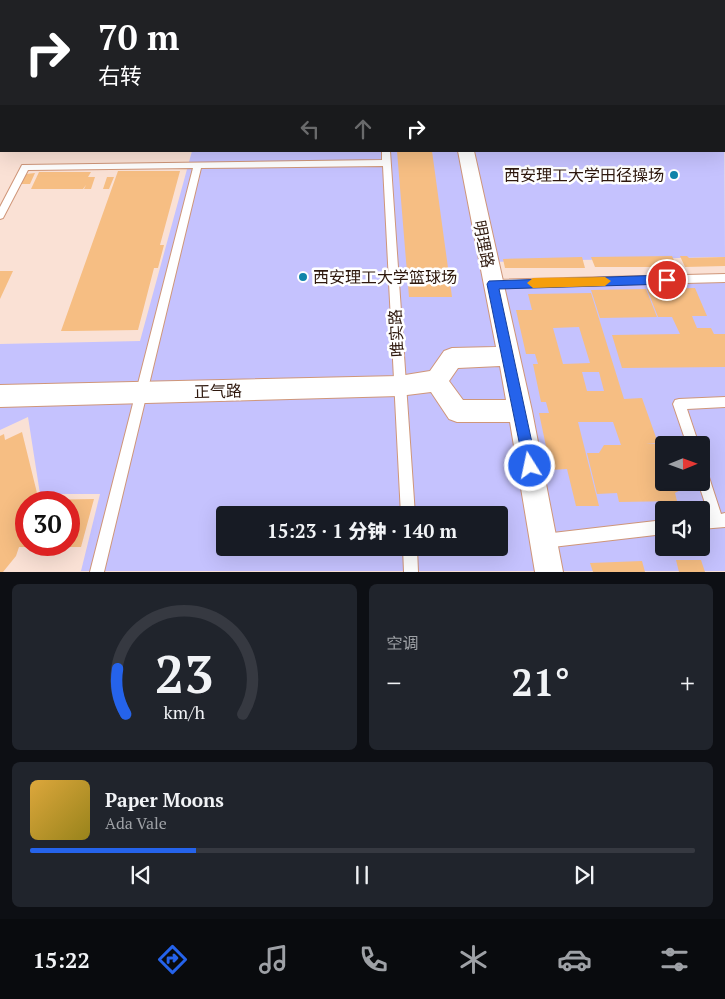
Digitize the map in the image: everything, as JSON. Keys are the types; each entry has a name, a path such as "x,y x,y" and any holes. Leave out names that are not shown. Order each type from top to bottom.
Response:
{"street":[{"name":"明理路","path":"466,152 507,356 520,411 549,572"},
{"path":"507,356 452,358 436,381 457,411 520,411"},
{"name":"正气路","path":"0,396 399,386 436,381"}],"lane":[{"name":"唯实路","path":"386,152 407,506"},
{"path":"0,216 24,167 386,163"},
{"path":"98,572 198,165"},
{"path":"493,284 725,278"},
{"path":"690,436 679,404 725,402"},
{"path":"709,491 721,520"},
{"path":"543,541 655,528"},
{"path":"411,556 412,572"}],"shaded area":[{"path":"192,152 464,152 543,571 81,571 100,494 80,494 80,491 40,491 28,417 0,430 0,344 140,341"},
{"path":"466,152 724,152 725,257 488,262"},
{"path":"725,282 725,571 546,571 493,284"}],"building":[{"path":"397,152 432,152 452,297 409,297"},
{"path":"118,171 180,171 160,245 164,245 158,268 154,268 138,330 61,331"},
{"path":"39,172 91,172 88,177 95,177 91,189 84,189 86,185 83,189 31,189"},
{"path":"35,173 30,184 20,184 26,174"},
{"path":"107,177 114,177 109,189 103,189"},
{"path":"672,256 677,267 595,267 591,257"},
{"path":"680,256 687,256 689,258 725,257 725,266 685,267"},
{"path":"582,257 585,268 505,268 503,259"},
{"path":"0,271 13,271 0,299"},
{"path":"695,288 707,316 692,316 697,328 711,328 714,334 725,334 725,367 622,368 612,335 680,334 672,317 658,317 647,289"},
{"path":"646,289 657,317 600,318 591,290"},
{"path":"591,293 624,399 642,398 656,436 655,443 646,444 655,444 655,491 679,491 675,493 677,501 619,502 617,493 597,494 587,453 599,453 604,445 621,445 613,422 578,422 599,506 576,506 567,469 551,470 539,413 549,413 546,402 541,402 533,364 538,364 535,354 526,354 516,310 532,310 528,294","holes":["579,327 590,363 563,364 553,328","582,372 599,372 604,391 587,391"]},
{"path":"22,432 37,491 15,491 16,556 3,572 0,572 0,436 4,434 5,440"},
{"path":"80,499 94,499 81,547"},
{"path":"676,560 701,560 705,572 679,572"},
{"path":"642,561 645,572 593,572 590,563"}],"slow traffic":[{"path":"533,283 605,281"}],"place":[{"name":"西安理工大学田径操场","path":"674,175"},
{"name":"西安理工大学篮球场","path":"303,277"}],"route":[{"path":"530,466 493,284 667,280"}]}
